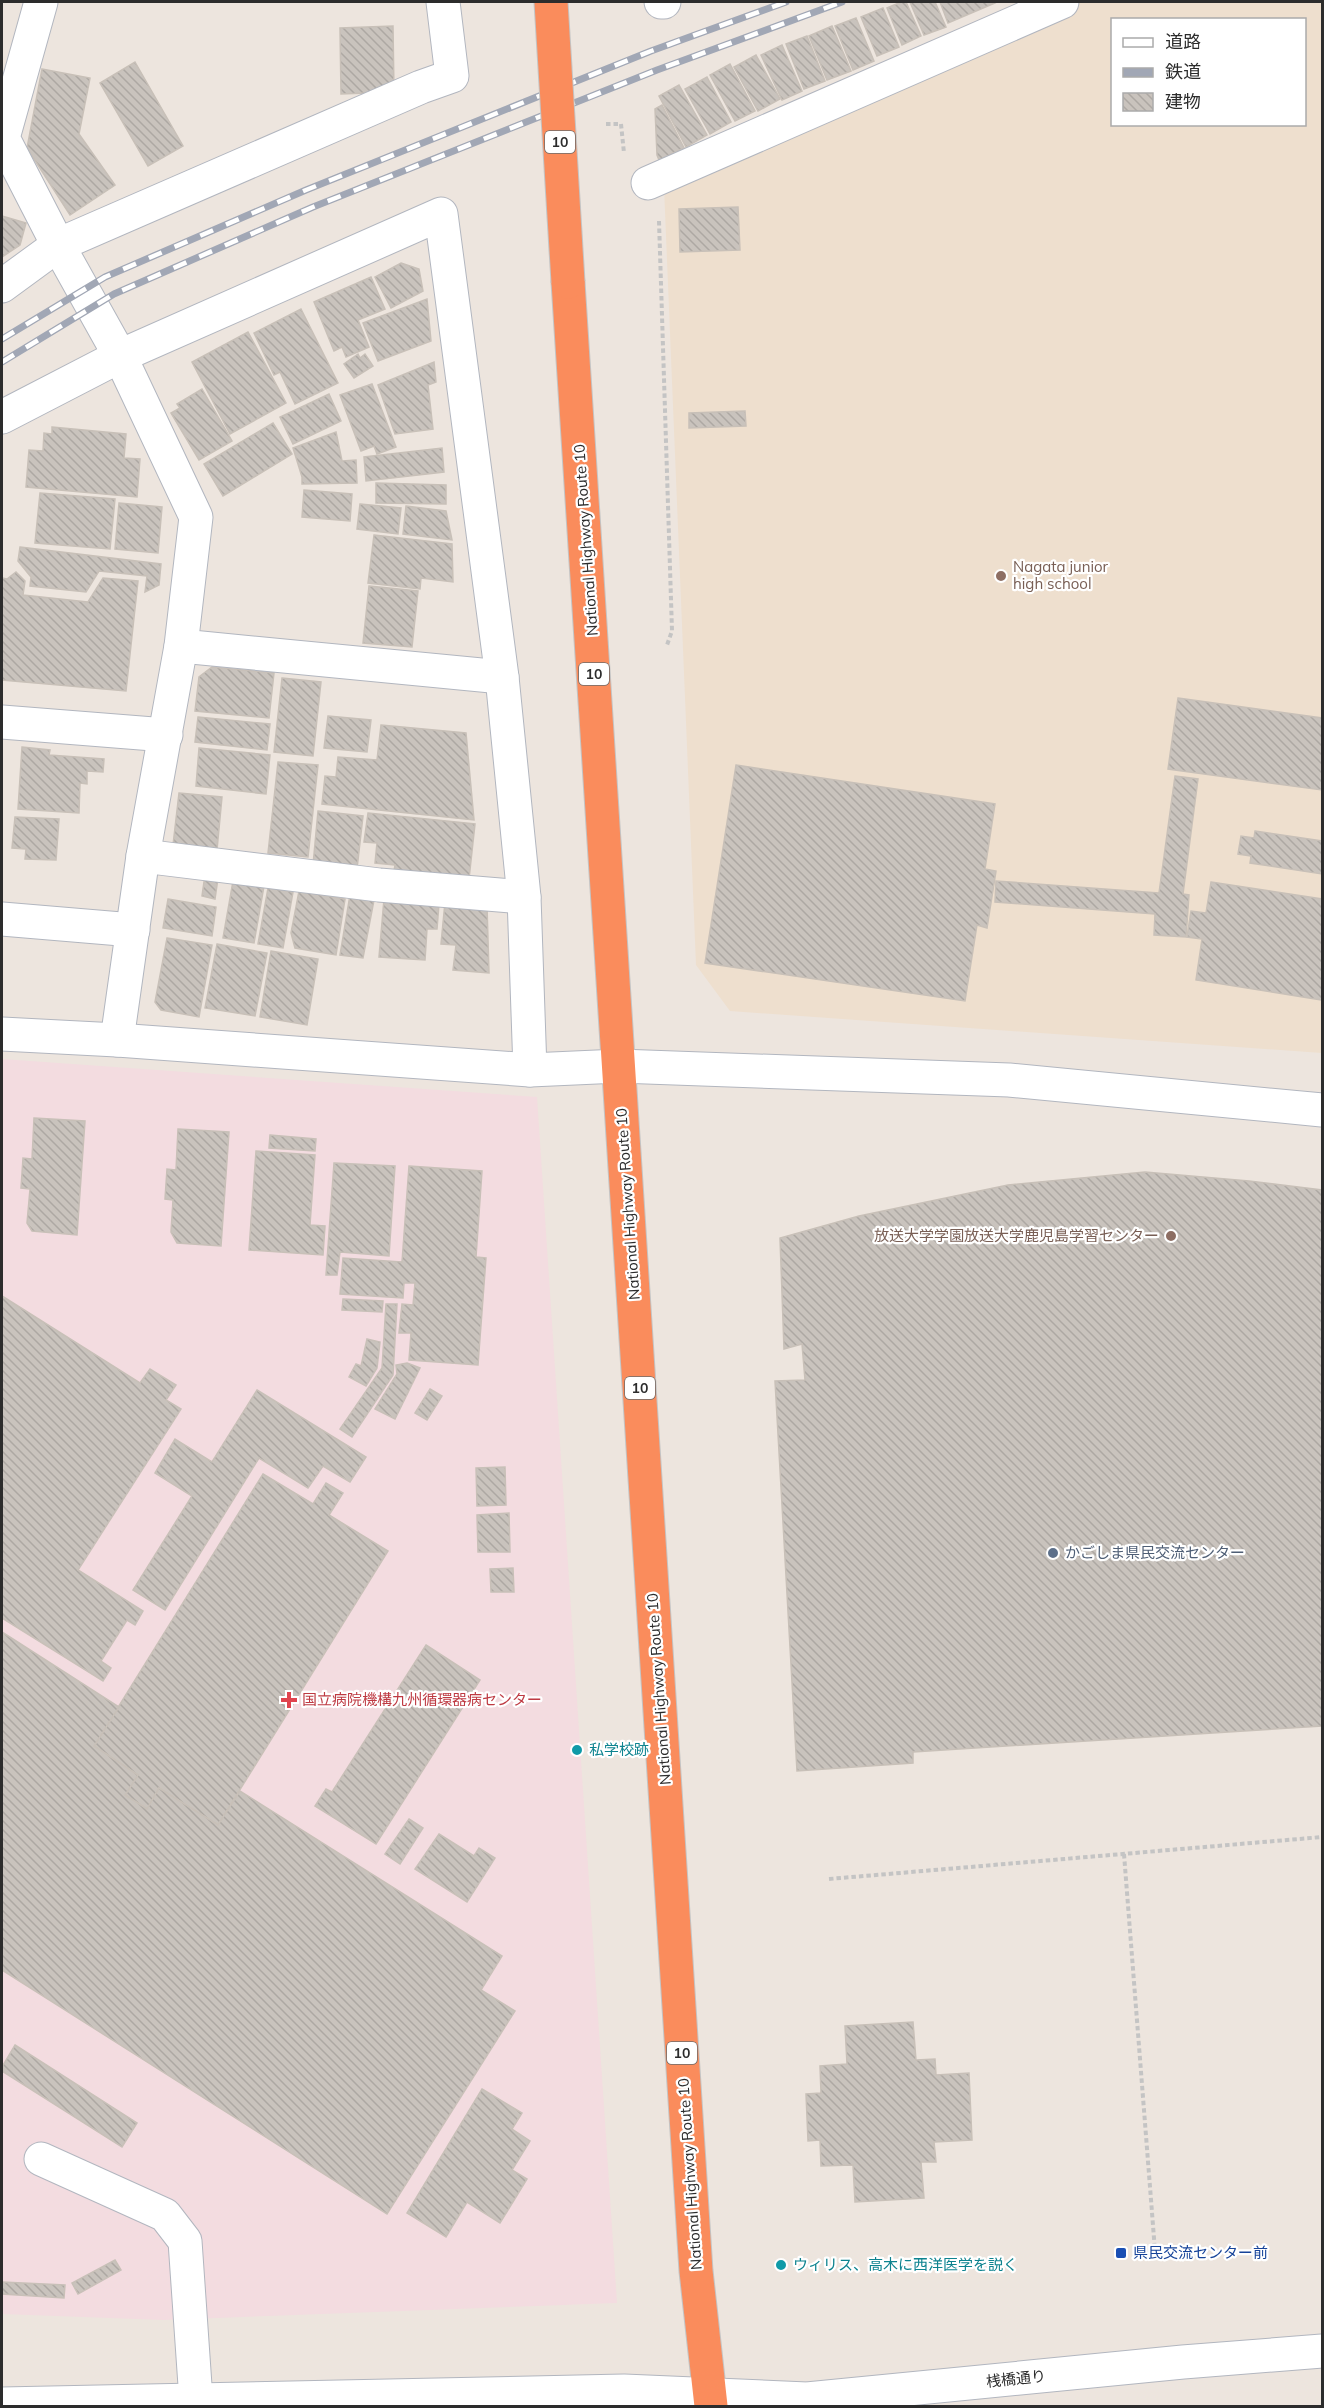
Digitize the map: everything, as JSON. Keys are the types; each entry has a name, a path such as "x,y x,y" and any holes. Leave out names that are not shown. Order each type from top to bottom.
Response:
{"highway":[{"name":"National Highway Route 10","path":"552,2 696,2280 711,2401"}],"street":[{"path":"41,2 2,138 120,356 196,518 181,646 143,856 117,1040"},
{"path":"2,286 58,245 421,87 452,76 443,2"},
{"path":"648,183 1062,2"},
{"path":"2,417 120,356 441,214 502,677 524,897 530,1070"},
{"path":"181,646 502,677"},
{"path":"2,722 166,735"},
{"path":"143,856 379,885 524,897"},
{"path":"2,919 133,930"},
{"path":"2,1034 117,1040 530,1070 619,1066 1009,1080 1323,1110"},
{"path":"41,2159 165,2215 185,2241 196,2400"},
{"name":"桟橋通り","path":"2,2404 624,2391 711,2401 836,2398 1183,2362 1323,2351"}],"path":[{"path":"648,183 658,196 670,521 672,631 667,645"},
{"path":"829,1879 1323,1837"},
{"path":"1124,1854 1155,2251"}],"shaded area":[{"name":"Nagata junior high school","path":"1075,2 1322,2 1322,1053 730,1011 696,965 664,187"},
{"name":"国立病院機構九州循環器病センター","path":"2,1059 537,1097 617,2303 164,2320 2,2314"}],"building":[{"path":"906,2 921,36 902,45 887,8"},
{"path":"910,2 935,2 946,27 924,35"},
{"path":"940,2 994,2 995,3 948,23"},
{"path":"883,8 899,47 877,56 861,17"},
{"path":"856,18 874,61 853,70 835,26"},
{"path":"393,26 394,92 341,94 340,28"},
{"path":"832,26 851,71 827,80 809,36"},
{"path":"807,36 825,81 804,89 786,44"},
{"path":"782,45 802,91 782,100 761,55"},
{"path":"756,55 780,99 758,111 734,67"},
{"path":"135,62 183,146 148,166 100,83"},
{"path":"730,64 755,111 735,121 710,75"},
{"path":"42,69 90,78 79,134 115,185 70,215 27,148"},
{"path":"707,77 731,122 710,134 685,89"},
{"path":"679,85 707,135 686,147 659,96"},
{"path":"662,105 684,148 659,160 655,109"},
{"path":"738,207 740,250 680,252 679,209"},
{"path":"2,216 26,223 20,245 2,257"},
{"path":"401,263 419,269 423,291 391,308 375,277"},
{"path":"371,277 385,309 358,320 369,347 346,357 342,347 334,351 314,302"},
{"path":"427,299 431,341 378,361 363,323"},
{"path":"301,309 338,383 295,404 280,372 274,375 254,333"},
{"path":"248,332 286,403 230,434 192,362"},
{"path":"358,354 360,358 365,354 373,366 354,378 344,364"},
{"path":"434,362 436,382 428,385 433,429 395,434 378,385"},
{"path":"372,384 396,447 377,454 374,446 361,451 340,395"},
{"path":"202,389 232,441 199,460 171,413 180,408 177,404"},
{"path":"329,394 341,421 293,444 280,417"},
{"path":"745,411 746,426 689,428 689,413"},
{"path":"273,423 292,454 223,496 204,464"},
{"path":"52,427 126,434 124,458 140,459 137,497 26,487 29,450 43,451 44,433 52,434"},
{"path":"336,432 342,461 356,460 357,483 302,484 293,448"},
{"path":"442,448 444,472 366,481 364,457"},
{"path":"376,483 446,485 446,504 376,503"},
{"path":"304,490 352,494 350,521 302,517"},
{"path":"40,493 115,499 110,549 35,543"},
{"path":"119,503 162,507 158,553 115,549"},
{"path":"360,504 401,508 398,534 357,529"},
{"path":"406,506 446,511 452,540 403,534"},
{"path":"374,535 452,544 453,582 421,578 420,589 368,583"},
{"path":"20,547 161,564 159,585 145,592 147,576 99,571 86,592 30,586 31,577 18,561"},
{"path":"16,572 25,581 23,595 88,602 103,578 138,581 126,691 2,680 2,578 7,579"},
{"path":"369,586 418,591 412,647 363,643"},
{"path":"212,667 274,673 269,718 195,711 199,677"},
{"path":"282,678 321,682 313,756 274,752"},
{"path":"1178,698 1322,718 1322,790 1168,769"},
{"path":"328,716 371,720 367,752 324,748"},
{"path":"198,717 270,724 267,750 195,742"},
{"path":"381,725 466,733 474,820 322,804 325,776 336,777 338,757 377,760"},
{"path":"22,747 50,750 49,755 104,759 103,772 87,771 87,784 80,783 79,813 18,809"},
{"path":"199,748 270,755 266,794 196,786"},
{"path":"278,762 318,765 308,857 268,853"},
{"path":"736,765 995,804 985,869 996,871 987,928 977,925 965,1001 705,963"},
{"path":"1175,776 1198,779 1183,894 1189,895 1186,937 1154,935 1155,914 995,902 996,881 1159,893"},
{"path":"179,793 222,797 217,850 173,845"},
{"path":"318,811 363,816 357,869 313,865"},
{"path":"368,813 475,824 469,879 394,871 395,865 375,863 377,843 364,842"},
{"path":"15,817 59,819 56,860 25,859 26,849 12,848"},
{"path":"1255,831 1322,841 1322,874 1250,863 1251,856 1238,854 1241,836 1254,838"},
{"path":"205,875 218,878 215,899 202,896"},
{"path":"233,881 264,886 254,943 223,938"},
{"path":"1211,882 1322,899 1322,1000 1196,980 1202,939 1187,937 1191,911 1206,913"},
{"path":"268,888 293,892 283,948 258,944"},
{"path":"299,891 345,899 336,955 295,948 291,933"},
{"path":"350,895 374,900 363,958 340,955"},
{"path":"168,899 216,907 212,936 163,928"},
{"path":"384,899 439,904 437,929 427,929 425,960 379,957"},
{"path":"445,902 487,906 489,973 453,970 456,945 441,944"},
{"path":"167,938 212,945 199,1017 161,1010 155,1002"},
{"path":"217,944 267,953 255,1016 205,1008"},
{"path":"271,951 318,959 307,1025 260,1017"},
{"path":"34,1118 85,1121 77,1235 32,1231 27,1223 30,1189 21,1188 23,1158 32,1159"},
{"path":"178,1129 229,1132 221,1246 177,1243 171,1232 173,1200 165,1199 167,1169 176,1170"},
{"path":"270,1135 316,1139 315,1151 269,1148"},
{"path":"256,1151 315,1155 310,1225 325,1226 323,1255 249,1250"},
{"path":"334,1163 395,1166 389,1256 340,1252 337,1275 326,1275"},
{"path":"409,1166 482,1171 476,1257 486,1258 478,1365 409,1360 411,1333 399,1333 402,1304 413,1305 415,1283 404,1283 403,1298 340,1294 343,1258 402,1262"},
{"name":"かごしま県民交流センター","path":"1145,1172 1322,1190 1322,1726 913,1752 913,1763 797,1771 775,1381 805,1380 802,1344 784,1349 780,1238 859,1216 1008,1185"},
{"path":"2,1296 140,1383 150,1369 176,1385 166,1400 181,1409 78,1570 143,1611 135,1625 127,1620 101,1661 111,1668 103,1681 2,1618"},
{"path":"343,1299 383,1301 382,1312 342,1310"},
{"path":"386,1304 397,1304 393,1375 352,1437 340,1429 382,1368"},
{"path":"367,1339 380,1342 377,1368 366,1386 349,1377 356,1364 361,1366"},
{"path":"407,1363 420,1368 395,1419 375,1409 397,1374 396,1365"},
{"path":"430,1389 442,1396 427,1420 415,1413"},
{"path":"257,1390 366,1457 350,1482 323,1466 308,1488 259,1458 165,1610 133,1590 192,1496 155,1473 175,1439 212,1462"},
{"path":"505,1467 506,1505 477,1506 476,1468"},
{"path":"263,1474 313,1504 326,1483 343,1493 329,1515 388,1551 218,1825 159,1788 147,1809 125,1795 138,1775 94,1746"},
{"path":"509,1513 510,1552 478,1552 477,1515"},
{"path":"513,1568 514,1592 491,1592 490,1569"},
{"path":"2,1632 119,1707 94,1746 138,1775 125,1795 147,1809 159,1788 218,1825 240,1791 502,1956 481,1990 515,2011 387,2214 2,1970"},
{"path":"426,1645 480,1680 376,1844 315,1806 326,1789 332,1792"},
{"path":"409,1819 423,1828 400,1864 385,1854"},
{"path":"439,1834 474,1856 479,1848 495,1858 467,1902 415,1869"},
{"path":"913,2022 916,2060 935,2059 936,2075 969,2073 972,2140 934,2142 936,2162 921,2162 924,2198 855,2202 853,2165 821,2166 820,2140 808,2141 806,2094 821,2093 820,2066 847,2064 845,2026"},
{"path":"15,2045 137,2123 122,2147 2,2071"},
{"path":"482,2089 522,2113 512,2129 530,2141 512,2170 527,2179 500,2223 467,2202 446,2237 407,2213"},
{"path":"115,2260 121,2270 78,2294 72,2283"},
{"path":"2,2282 65,2285 64,2298 2,2294"}],"railway":[{"path":"2,339 105,277 306,190 651,51 786,2"},
{"path":"2,362 114,294 313,207 657,70 842,2"}],"place":[{"name":"Nagata junior high school","path":"1001,576"},
{"name":"放送大学学園放送大学鹿児島学習センター","path":"1171,1236"},
{"name":"かごしま県民交流センター","path":"1053,1553"},
{"name":"国立病院機構九州循環器病センター","path":"289,1700"},
{"name":"私学校跡","path":"577,1750"},
{"name":"県民交流センター前","path":"1121,2253"},
{"name":"ウィリス、高木に西洋医学を説く","path":"781,2265"}]}
